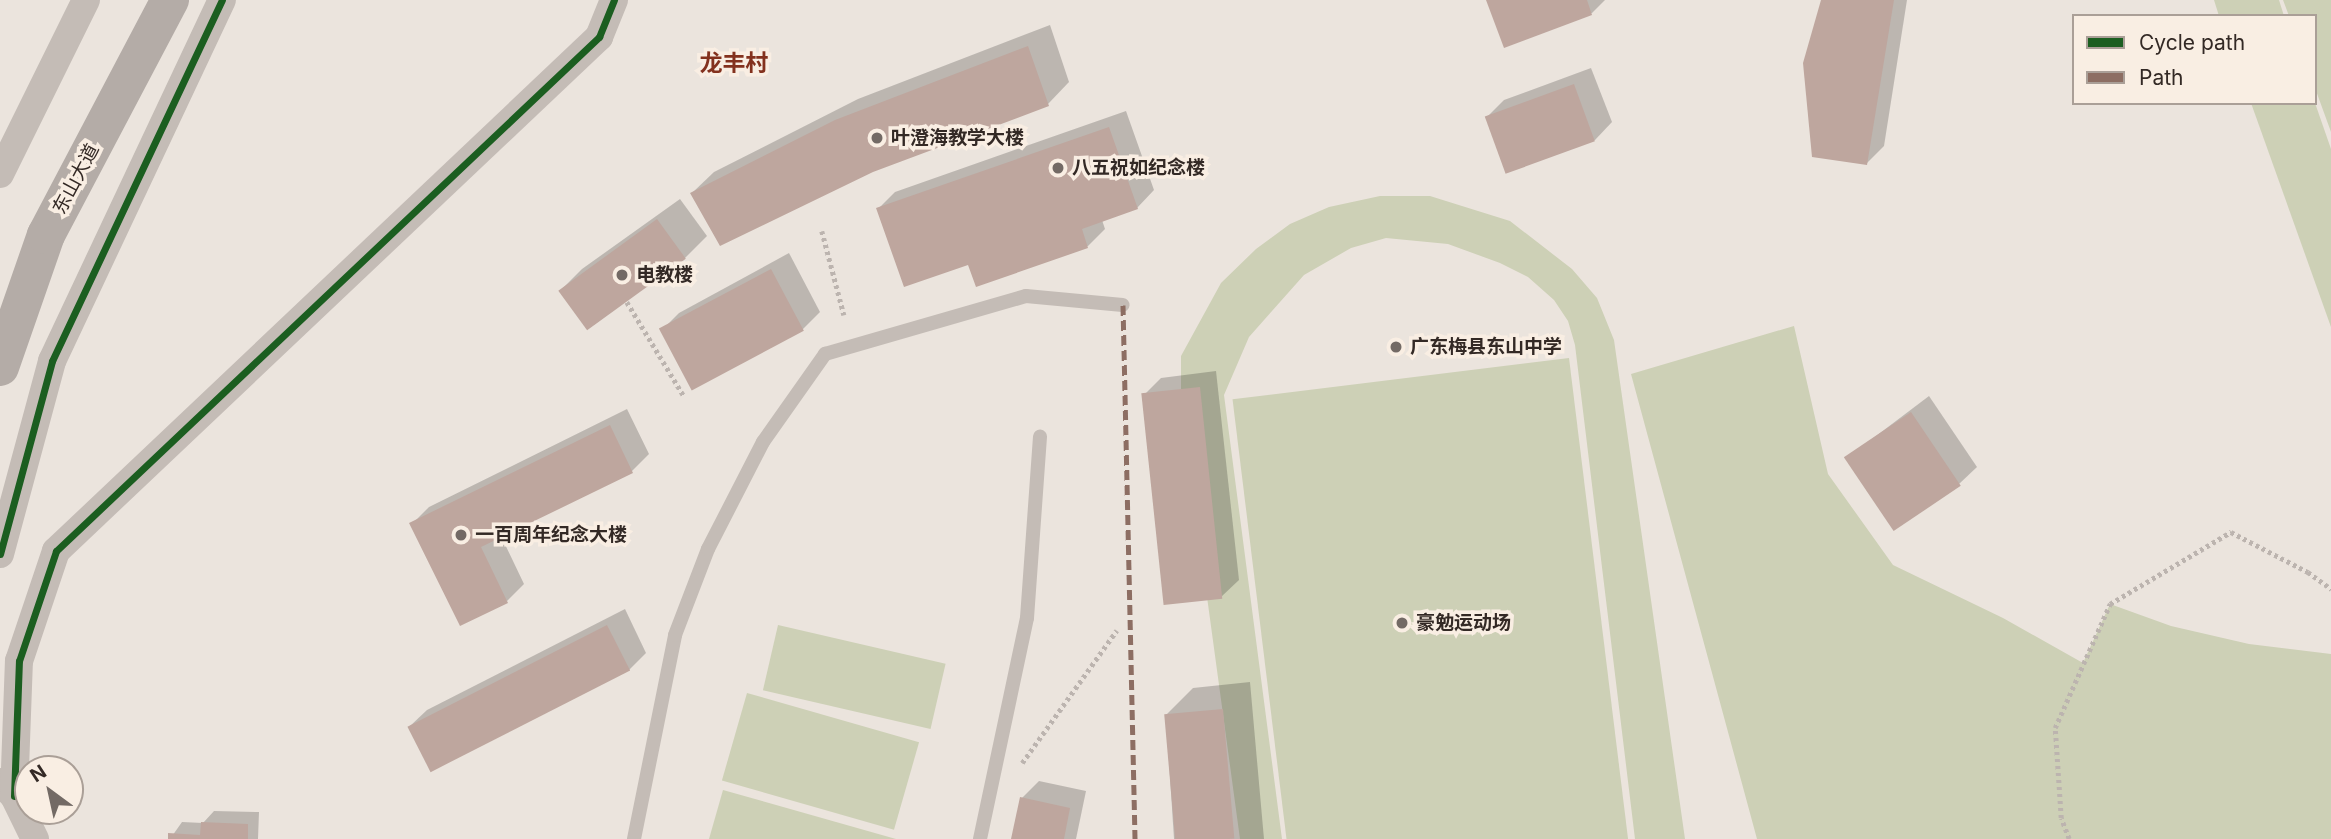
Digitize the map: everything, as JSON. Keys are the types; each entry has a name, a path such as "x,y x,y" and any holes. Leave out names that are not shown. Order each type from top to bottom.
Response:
{"main road":[{"name":"东山大道","path":"0,367 46,235 170,0"}],"street":[{"path":"0,174 86,0"},
{"path":"0,554 52,361 222,0"},
{"path":"35,839 7,789 19,661 56,551 599,37 614,0"}],"lane":[{"path":"634,839 675,635 703,561 763,442 825,354 1026,296 1124,305"},
{"path":"980,839 1027,618 1040,436"}],"path":[{"path":"822,231 844,315"},
{"path":"628,302 684,396"},
{"path":"2069,839 2061,818 2055,727 2110,604 2231,532 2308,572 2331,589"},
{"path":"986,813 1117,630"}],"green space":[{"path":"2214,0 2279,0 2283,14 2218,14"},
{"path":"2283,0 2331,0 2331,132 2317,94 2317,14 2288,14"},
{"path":"2252,105 2316,105 2331,149 2331,327"},
{"path":"1380,196 1430,196 1510,221 1572,269 1597,298 1614,340 1685,839 1635,839 1575,345 1568,321 1554,300 1528,277 1500,263 1448,244 1386,238 1351,248 1304,275 1249,337 1224,395 1282,839 1240,839 1181,406 1181,356 1221,283 1256,249 1290,224 1329,207"},
{"path":"1794,326 1828,474 1893,565 2003,618 2083,663 2110,604 2171,626 2249,644 2331,654 2331,839 1757,839 1631,374"},
{"path":"1569,358 1628,839 1287,839 1233,399"},
{"path":"778,625 946,664 931,729 763,690"},
{"path":"747,693 919,742 894,830 722,780"},
{"path":"723,790 896,839 709,839"}],"building":[{"path":"1486,0 1587,0 1592,15 1504,48"},
{"path":"1821,0 1894,0 1867,165 1812,157 1803,63"},
{"name":"叶澄海教学大楼","path":"1028,46 1049,106 873,172 720,246 690,193 835,120"},
{"path":"1574,84 1595,141 1506,174 1485,116"},
{"name":"八五祝如纪念楼","path":"1109,127 1138,209 1082,229 1088,248 976,287 968,265 904,287 876,208"},
{"name":"电教楼","path":"657,219 686,259 587,330 558,291"},
{"path":"771,269 804,331 692,390 659,329"},
{"path":"1200,387 1222,599 1164,605 1141,393"},
{"path":"1911,412 1961,486 1894,531 1844,457"},
{"name":"一百周年纪念大楼","path":"610,425 633,473 481,547 508,603 460,626 409,523"},
{"path":"607,625 630,670 431,772 407,727"},
{"path":"1223,709 1234,839 1175,839 1164,714"},
{"path":"1020,797 1070,808 1064,839 1011,839"},
{"path":"201,822 248,824 248,839 168,839 168,833 200,835"}],"marked path":[{"path":"1123,305 1135,839"}],"cycle path":[{"path":"0,554 52,361 222,0"},
{"path":"16,755 19,661 56,551 599,37 614,0"}],"place":[{"name":"叶澄海教学大楼","path":"877,138"},
{"name":"八五祝如纪念楼","path":"1058,168"},
{"name":"电教楼","path":"622,275"},
{"name":"广东梅县东山中学","path":"1396,347"},
{"name":"一百周年纪念大楼","path":"461,535"},
{"name":"豪勉运动场","path":"1402,623"}],"district":[{"name":"龙丰村","path":"734,63"}]}
